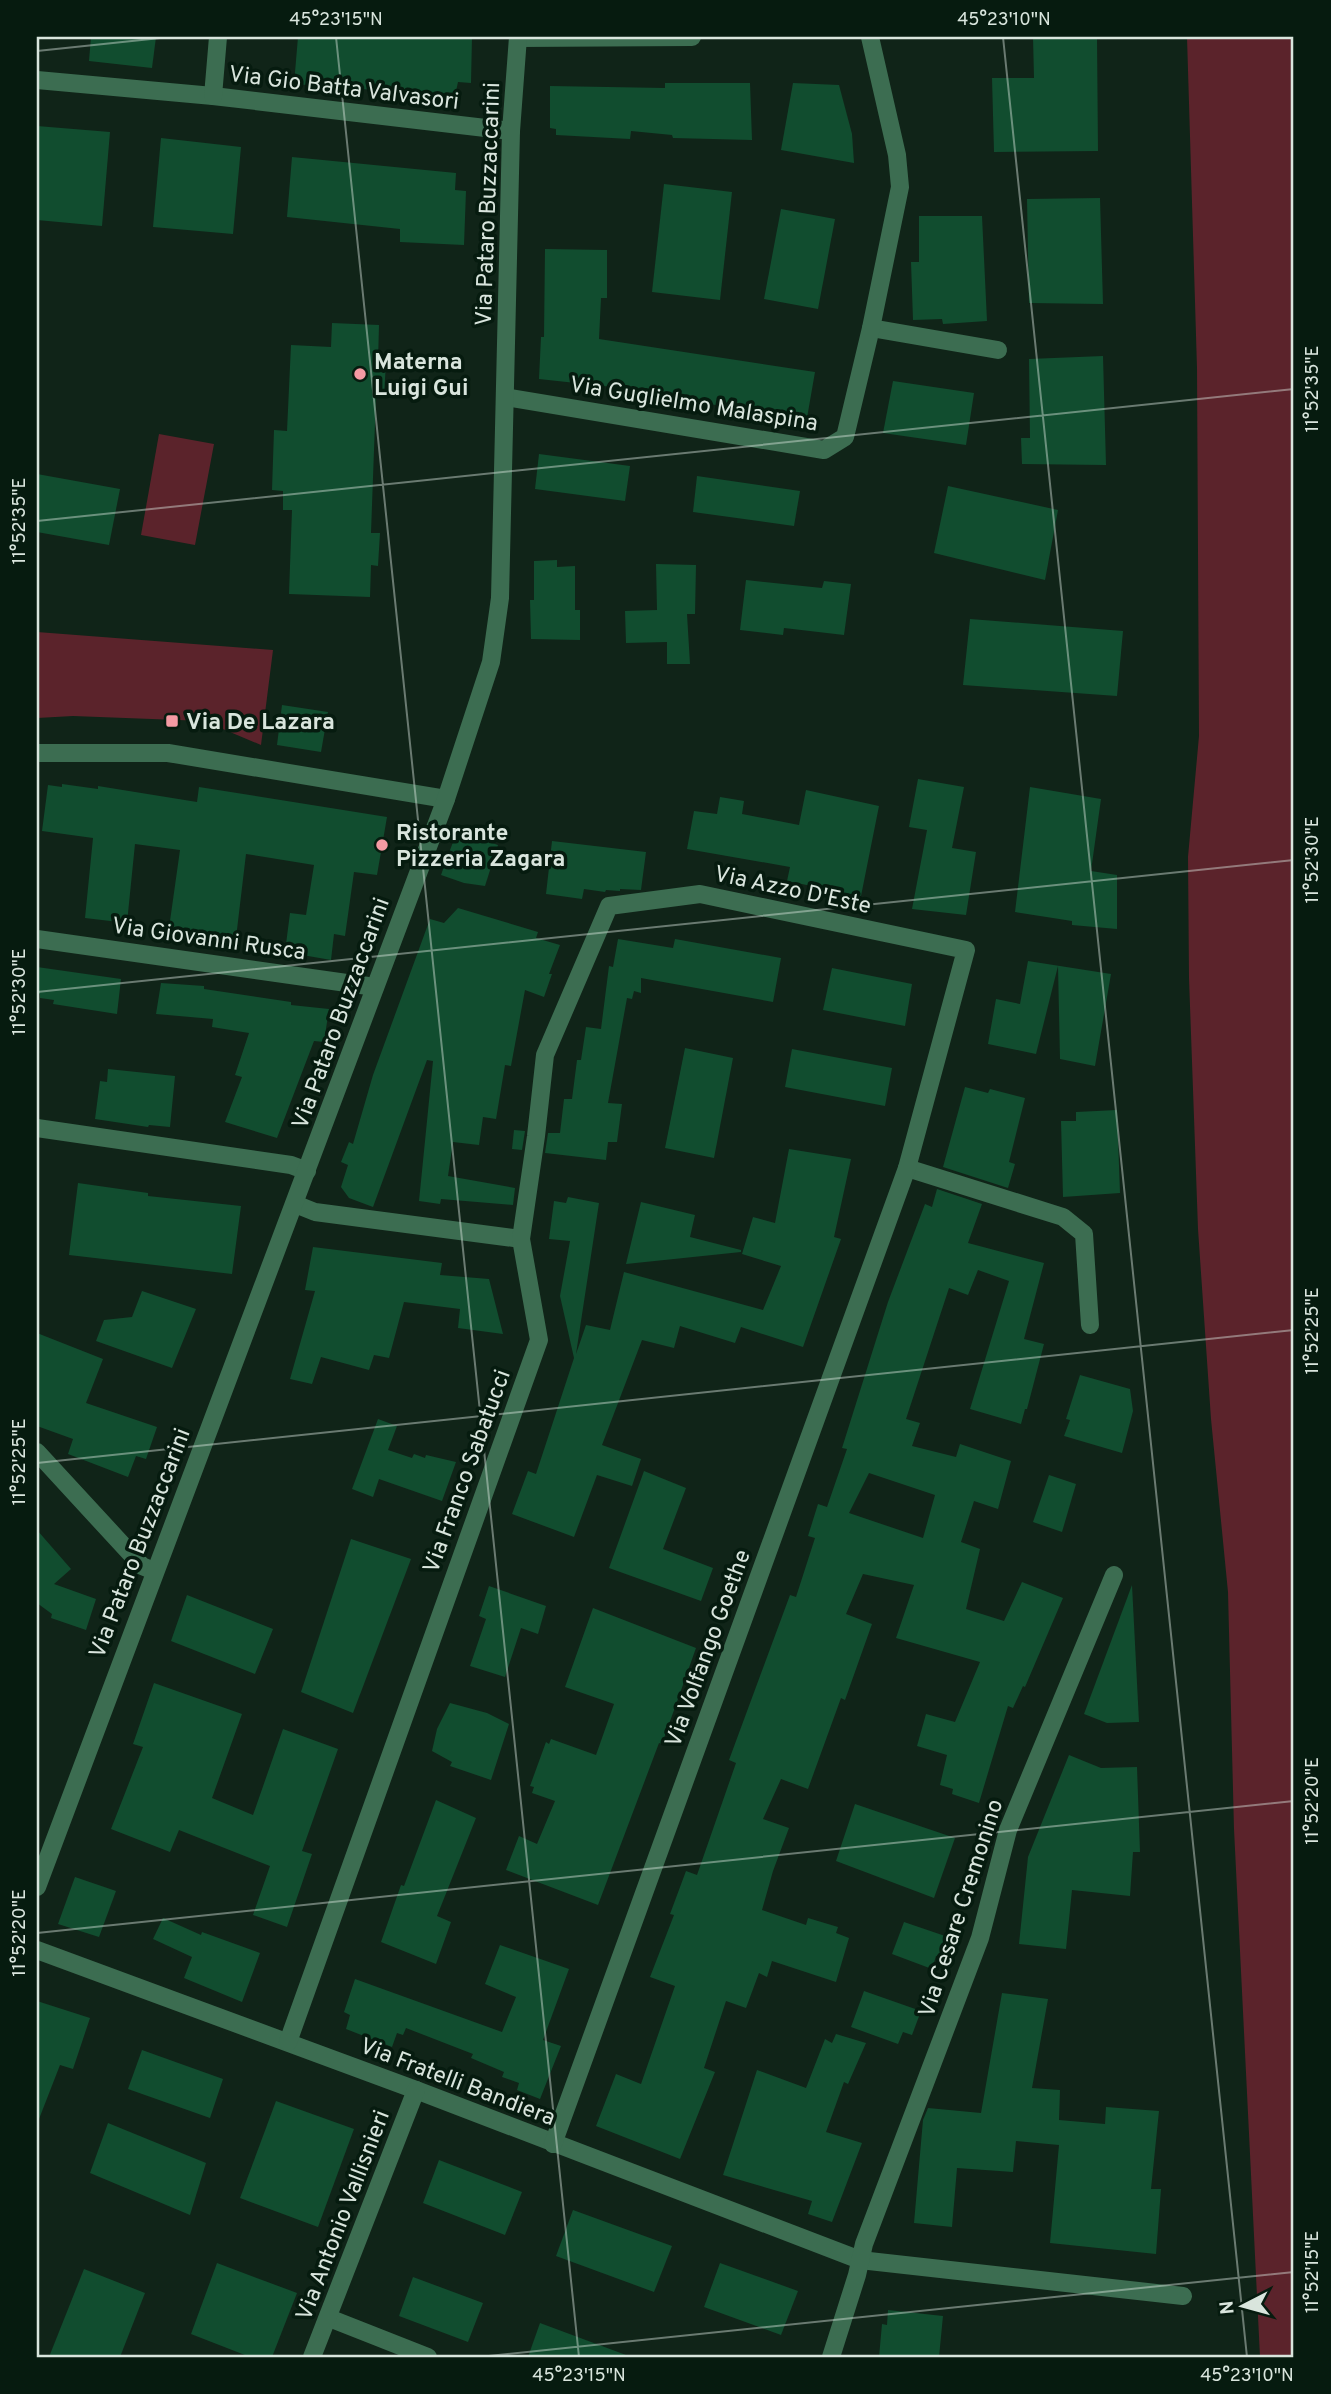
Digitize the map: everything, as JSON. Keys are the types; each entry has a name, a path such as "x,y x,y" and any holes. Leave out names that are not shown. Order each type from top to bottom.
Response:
{"street":[{"name":"Via Gio Batta Valvasori","path":"214,96 218,37"},
{"path":"518,37 692,37"},
{"name":"Via Pataro Buzzaccarini","path":"37,1887 446,799 491,662 500,598 511,131 518,37"},
{"name":"Via Guglielmo Malaspina","path":"505,397 824,450 845,437 900,187 897,155 870,37"},
{"name":"Via Gio Batta Valvasori","path":"37,80 214,96 511,131"},
{"path":"871,328 998,350"},
{"path":"37,753 168,753 446,799"},
{"name":"Via Azzo D'Este","path":"609,906 700,894 966,950"},
{"name":"Via Franco Sabatucci","path":"288,2042 539,1340 521,1239 545,1055 609,906"},
{"name":"Via Giovanni Rusca","path":"37,939 375,986"},
{"name":"Via Volfango Goethe","path":"553,2144 907,1168 966,950"},
{"path":"37,1128 291,1165 307,1171"},
{"path":"907,1168 1063,1217 1084,1234 1090,1325"},
{"path":"295,1204 315,1212 521,1239"},
{"path":"37,1452 142,1566 155,1571"},
{"name":"Via Cesare Cremonino","path":"831,2357 864,2244 980,1938 1008,1830 1114,1575"},
{"name":"Via Fratelli Bandiera","path":"37,1950 416,2090 860,2260"},
{"name":"Via Antonio Vallisnieri","path":"312,2357 416,2090"},
{"path":"860,2260 1183,2296"},
{"path":"329,2318 428,2357"}],"shaded area":[{"path":"1187,37 1294,37 1294,2357 1260,2357 1234,1829 1228,1592 1211,1419 1198,1229 1189,978 1188,857 1199,736 1197,368"},
{"path":"159,434 214,444 195,545 141,535"},
{"path":"37,632 273,650 261,745 204,721 73,716 37,718"}],"building":[{"path":"91,37 156,37 152,68 89,61"},
{"path":"298,37 472,37 471,83 458,82 455,96 294,84"},
{"path":"1033,37 1097,37 1098,151 994,152 992,78 1034,78"},
{"path":"665,83 750,83 752,140 673,138 672,135 631,131 630,139 556,135 556,129 550,128 550,86 665,88"},
{"path":"793,83 839,85 852,134 854,163 781,150"},
{"path":"37,126 110,132 102,226 37,220"},
{"path":"161,138 241,147 233,234 153,227"},
{"path":"292,157 456,173 455,190 466,191 464,245 400,242 400,229 287,217"},
{"path":"664,184 732,192 720,300 652,292"},
{"path":"1100,198 1103,304 1029,303 1027,199"},
{"path":"781,209 835,219 818,309 764,299"},
{"path":"919,216 982,216 987,321 943,324 942,319 913,320 911,262 919,262"},
{"path":"545,249 607,250 607,298 601,298 599,339 815,372 807,418 785,414 785,417 704,403 703,408 630,396 631,389 539,379 541,337 544,337"},
{"path":"332,323 379,325 378,363 386,363 384,395 376,395 371,533 380,533 378,566 371,565 370,597 289,594 292,510 283,510 283,491 272,490 274,430 287,431 291,345 331,347"},
{"path":"1103,356 1106,465 1022,464 1021,438 1030,438 1029,359"},
{"path":"893,381 974,393 966,445 883,433"},
{"path":"539,454 630,466 625,501 535,489"},
{"path":"37,474 120,489 109,545 37,532"},
{"path":"697,476 800,491 794,526 693,512"},
{"path":"948,486 1058,510 1045,580 934,553"},
{"path":"557,560 557,567 575,566 575,610 580,610 580,640 531,639 530,600 534,600 534,561"},
{"path":"656,564 696,565 695,614 687,614 690,664 667,664 667,642 626,643 625,611 657,610"},
{"path":"746,580 822,588 824,581 851,584 844,635 784,628 783,635 740,630"},
{"path":"970,619 1123,631 1117,696 963,685"},
{"path":"282,705 328,712 321,752 277,745"},
{"path":"918,779 964,787 952,848 976,852 966,915 912,909 927,830 909,827"},
{"path":"62,784 98,789 98,786 197,802 199,787 387,817 377,875 354,872 345,936 334,934 331,960 285,952 290,913 306,915 314,865 246,854 236,938 169,928 180,850 135,844 127,923 85,918 93,838 42,831 48,785 62,787"},
{"path":"1030,787 1101,799 1091,871 1117,875 1117,929 1072,925 1072,921 1015,912"},
{"path":"806,790 879,806 861,896 787,881 790,867 687,849 694,811 717,814 720,797 744,801 742,814 799,825"},
{"path":"457,831 498,845 485,886 464,883 441,875"},
{"path":"552,841 646,852 641,890 620,889 605,892 584,889 582,899 546,894"},
{"path":"458,908 538,932 536,938 560,945 544,997 525,990 511,1066 505,1065 496,1119 483,1117 479,1145 453,1142 448,1176 515,1188 513,1205 441,1199 440,1204 419,1201 433,1061 427,1060 373,1207 349,1198 341,1187 348,1165 341,1162 349,1142 353,1144 373,1075 430,919 444,923"},
{"path":"618,939 673,948 675,939 781,958 773,1002 641,978 641,993 634,991 632,999 627,998 608,1103 622,1104 617,1142 608,1142 606,1160 545,1153 548,1133 560,1133 564,1099 572,1099 577,1060 581,1060 586,1027 601,1029 609,966 613,967"},
{"path":"1028,961 1111,974 1095,1066 1060,1059 1058,966 1036,1054 988,1044 996,999 1020,1004"},
{"path":"37,967 121,979 117,1014 53,1004 54,1000 40,998 40,994 37,994"},
{"path":"832,968 912,984 905,1026 823,1010"},
{"path":"161,983 204,986 204,989 329,1009 324,1042 314,1041 277,1138 225,1122 242,1077 235,1075 249,1033 212,1027 213,1019 156,1014"},
{"path":"685,1048 733,1058 714,1158 665,1148"},
{"path":"792,1049 892,1068 885,1106 785,1087"},
{"path":"108,1069 175,1076 170,1127 148,1127 95,1119 100,1081 107,1082"},
{"path":"965,1087 988,1093 990,1089 1025,1098 1009,1162 1015,1164 1008,1188 943,1167"},
{"path":"1117,1110 1120,1193 1063,1197 1061,1121 1076,1121 1076,1112"},
{"path":"514,1130 525,1131 522,1150 512,1149"},
{"path":"789,1149 851,1159 834,1237 841,1239 803,1347 741,1327 735,1343 680,1326 674,1348 642,1340 602,1445 641,1459 632,1486 597,1475 574,1537 512,1514 528,1471 536,1474 574,1358 560,1296 570,1241 549,1239 554,1201 566,1203 568,1197 599,1203 576,1354 586,1325 610,1330 624,1272 763,1310 781,1266 742,1254 753,1217 775,1223"},
{"path":"78,1183 148,1193 148,1196 241,1206 232,1274 69,1255"},
{"path":"937,1189 982,1204 968,1243 1044,1263 1024,1339 1044,1344 1021,1424 970,1409 1009,1281 978,1270 968,1295 949,1288 906,1419 920,1423 912,1446 956,1457 960,1444 1011,1461 998,1509 974,1501 961,1542 980,1549 966,1609 1004,1621 1022,1582 1063,1598 1025,1687 1023,1686 1013,1708 1008,1706 979,1803 952,1794 953,1789 940,1785 947,1755 917,1746 926,1714 955,1722 980,1662 896,1638 914,1585 863,1574 846,1614 872,1624 845,1700 841,1698 808,1789 781,1779 763,1819 789,1828 762,1910 806,1925 808,1918 838,1927 836,1933 849,1938 836,1982 772,1961 767,1977 759,1973 746,2008 726,2001 704,2068 715,2072 680,2159 596,2126 616,2074 641,2084 675,1986 650,1977 674,1915 670,1914 686,1871 697,1875 736,1763 729,1760 790,1595 796,1597 815,1538 808,1536 818,1504 827,1507 847,1449 842,1448 888,1302 925,1204 932,1207","holes":["869,1473 935,1495 923,1538 849,1513"]},
{"path":"641,1202 695,1215 690,1237 741,1252 626,1264"},
{"path":"313,1247 442,1263 440,1275 489,1279 503,1334 458,1328 460,1309 404,1302 389,1358 374,1355 369,1370 321,1357 312,1384 290,1379 315,1291 305,1290"},
{"path":"142,1291 196,1309 172,1368 96,1341 104,1320 132,1317"},
{"path":"37,1333 103,1359 86,1403 157,1427 146,1459 136,1456 128,1477 68,1454 73,1439 37,1426"},
{"path":"1080,1375 1130,1389 1133,1411 1122,1453 1064,1436 1070,1420 1066,1419"},
{"path":"378,1419 397,1426 388,1450 412,1458 414,1454 425,1458 426,1455 456,1462 442,1501 379,1479 373,1497 352,1489"},
{"path":"644,1471 686,1488 663,1549 713,1568 701,1601 609,1568"},
{"path":"1049,1475 1076,1484 1062,1532 1033,1522"},
{"path":"37,1530 71,1569 54,1584 96,1599 86,1630 51,1618 52,1614 37,1603"},
{"path":"351,1539 411,1559 353,1713 301,1692"},
{"path":"1132,1585 1139,1722 1107,1723 1084,1714"},
{"path":"489,1586 546,1606 538,1634 521,1628 505,1677 470,1666 486,1619 479,1616"},
{"path":"187,1595 273,1629 255,1674 171,1641"},
{"path":"593,1608 696,1648 662,1744 659,1743 598,1905 506,1870 519,1836 537,1844 555,1801 532,1793 534,1787 530,1786 546,1742 549,1744 551,1739 596,1755 614,1704 565,1687"},
{"path":"154,1683 242,1714 212,1798 253,1815 283,1729 338,1749 302,1851 312,1854 287,1927 253,1915 270,1866 179,1830 170,1852 111,1829 143,1747 133,1744"},
{"path":"450,1703 487,1713 509,1724 491,1780 450,1766 452,1762 432,1751 437,1729"},
{"path":"1069,1755 1101,1768 1137,1767 1140,1852 1133,1852 1130,1896 1072,1890 1066,1949 1019,1944 1028,1857"},
{"path":"436,1800 476,1818 437,1916 451,1922 436,1964 381,1942"},
{"path":"855,1804 955,1838 934,1898 836,1861"},
{"path":"75,1877 116,1891 99,1937 58,1924"},
{"path":"163,1918 201,1935 202,1932 260,1953 242,2002 184,1978 192,1957 153,1939"},
{"path":"904,1922 948,1937 940,1957 936,1956 932,1969 892,1954"},
{"path":"500,1945 569,1969 543,2040 561,2046 540,2099 517,2090 519,2083 502,2077 504,2072 471,2058 473,2054 406,2028 403,2035 397,2033 392,2047 346,2029 350,2015 344,2012 355,1979 502,2032 516,1997 485,1984"},
{"path":"864,1991 921,2011 912,2035 903,2032 898,2044 851,2027"},
{"path":"1002,1993 1048,1999 1032,2088 1060,2090 1059,2120 1105,2124 1106,2107 1159,2111 1151,2189 1161,2189 1156,2254 1050,2243 1059,2145 1016,2141 1013,2172 957,2168 952,2227 914,2223 923,2120 928,2108 981,2113"},
{"path":"37,2001 90,2018 73,2069 60,2065 39,2119 37,2119"},
{"path":"836,2034 866,2043 848,2084 844,2082 826,2132 862,2143 832,2222 808,2214 812,2201 723,2175 757,2070 806,2088 825,2039 832,2043"},
{"path":"142,2050 223,2079 210,2118 128,2089"},
{"path":"276,2101 354,2129 318,2227 240,2198"},
{"path":"108,2123 206,2163 190,2215 90,2173"},
{"path":"439,2160 522,2192 505,2235 423,2203"},
{"path":"573,2210 672,2246 654,2292 556,2256"},
{"path":"217,2263 297,2293 272,2357 250,2357 191,2334"},
{"path":"720,2263 798,2291 781,2335 704,2307"},
{"path":"84,2269 145,2293 120,2357 49,2357"},
{"path":"413,2277 483,2303 468,2342 399,2316"},
{"path":"888,2310 943,2316 939,2357 879,2357 882,2324 887,2325"},
{"path":"540,2323 626,2355 528,2357"}],"place":[{"name":"Materna Luigi Gui","path":"360,374"},
{"name":"Via De Lazara","path":"172,721"},
{"name":"Ristorante Pizzeria Zagara","path":"382,845"}]}
